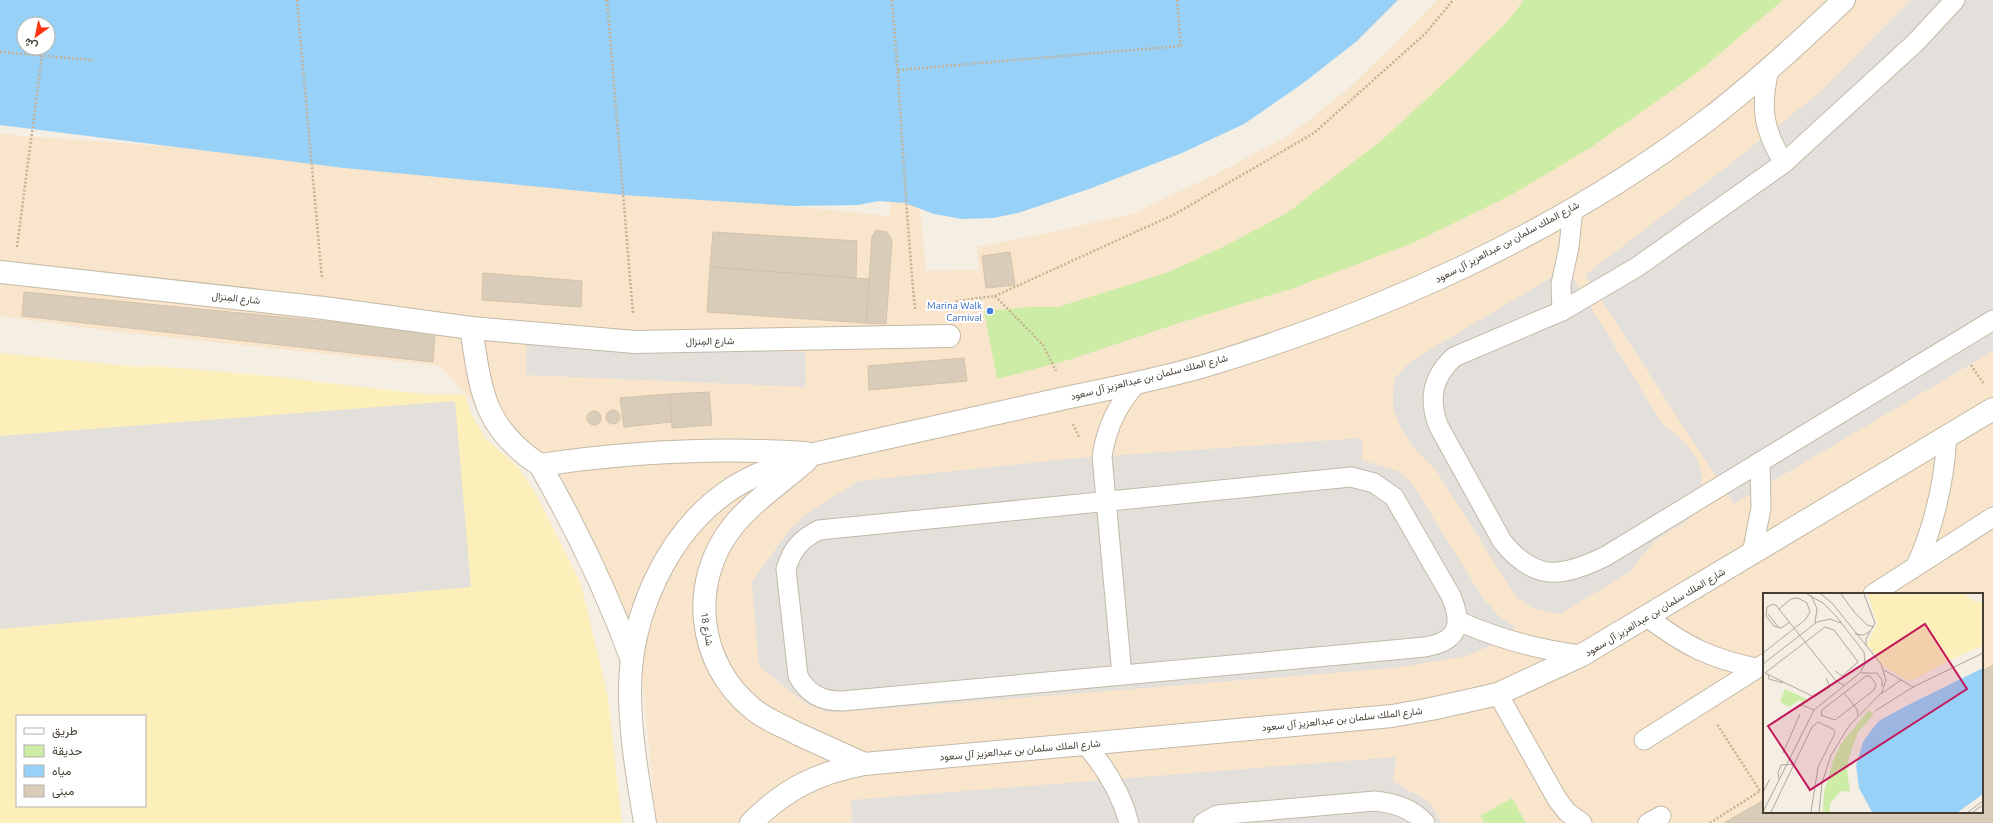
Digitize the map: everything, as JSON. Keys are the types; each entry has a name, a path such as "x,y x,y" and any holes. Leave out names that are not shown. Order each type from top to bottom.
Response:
{"street":[{"name":"شارع الملك سلمان بن عبدالعزيز آل سعود","path":"645,823 631,719 632,660 637,631 646,603 672,551 689,528 709,507 728,491 755,476 814,454 1137,383 1198,368 1272,345 1345,318 1412,290 1476,260 1573,208 1654,157 1709,118 1769,70 1844,0"},
{"name":"شارع المِنزال","path":"7,273 324,308 471,328 635,342 949,336"},
{"path":"471,328 480,386 487,406 497,426 509,441 523,454 540,465 567,512 613,609 632,660"},
{"name":"شارع الملك سلمان بن عبدالعزيز آل سعود","path":"752,823 768,806 790,790 813,778 838,769 864,764 1392,716 1431,710 1498,694 1582,655 1993,409"},
{"path":"540,465 594,457 649,452 759,450 814,454"},
{"name":"شارع 18","path":"814,454 733,525 720,545 710,566 704,590 703,614 707,638 714,659 724,678 738,695 754,710 772,722 864,764"}],"lane":[{"path":"1955,0 1915,43 1784,163 1637,267 1562,311 1454,357 1445,365 1437,377 1433,389 1432,402 1434,415 1439,427 1502,542 1523,564 1538,570 1553,573 1568,572 1583,567 1606,556 1955,343 1989,328"},
{"path":"1769,70 1764,92 1763,108 1773,146 1784,163"},
{"path":"1562,311 1561,284 1569,247 1573,208"},
{"path":"1122,675 1102,456 1105,438 1112,417 1123,399 1137,383"},
{"path":"1916,566 1935,516 1946,464 1947,437"},
{"path":"1752,554 1761,508 1760,462"},
{"path":"1351,477 1363,478 1385,489 1394,497 1451,596 1458,611 1458,621 1455,631 1447,639 1437,645 1425,647 830,701 811,693 803,685 798,676 786,569 790,557 797,545 807,535 820,530 1351,477"},
{"path":"1875,593 1993,517"},
{"path":"1647,617 1671,636 1698,651 1727,662 1760,666"},
{"path":"1458,621 1519,644 1550,651 1582,655"},
{"path":"1644,740 1760,666"},
{"path":"1498,694 1557,799 1568,812 1582,823"},
{"path":"1085,744 1101,763 1114,783 1124,805 1129,823"},
{"path":"1203,823 1217,815 1375,801 1391,802 1406,808 1420,817 1425,823"}],"path":[{"path":"297,0 324,308"},
{"path":"607,0 635,342"},
{"path":"892,0 898,70 905,203 917,337"},
{"path":"898,70 1181,46 1177,0"},
{"path":"949,336 956,301 994,296 1175,214 1314,133 1426,33 1453,0"},
{"path":"0,52 16,54"},
{"path":"7,273 42,56 93,60"},
{"path":"994,296 1043,345 1056,371"},
{"path":"1955,343 1985,385"},
{"path":"1710,698 1714,719 1760,791 1710,823"}],"shaded area":[{"path":"1437,0 1993,0 1993,823 656,823 643,683 562,477 502,445 472,401 440,366 118,332 0,316 0,134 306,157 890,216 890,180 917,180 926,271 979,270 977,247 1058,231 1134,213 1214,175 1290,135 1342,94"},
{"path":"1911,0 1993,0 1993,351 1734,504 1585,275 1716,175 1818,94"},
{"path":"1567,268 1663,425 1679,437 1695,455 1702,473 1701,492 1697,508 1687,521 1653,542 1631,571 1560,614 1532,608 1518,598 1511,589 1436,470 1413,447 1401,428 1393,409 1393,391 1395,378 1411,361"},
{"path":"527,342 805,352 806,387 526,375"},
{"path":"455,401 471,587 0,629 0,436"},
{"path":"1362,438 1362,460 1400,472 1413,485 1483,598 1499,616 1515,627 1495,644 1466,656 1395,668 829,713 805,703 759,666 752,582 789,530 808,513 859,481 1067,459"},
{"path":"1396,757 1393,781 1429,802 1442,823 852,823 851,800"}],"green space":[{"path":"1524,0 1783,0 1697,73 1590,148 1511,195 1413,243 1294,288 1182,322 1072,359 997,379 984,311 1030,307 1058,307 1169,272 1227,245 1287,213 1382,140 1458,70 1508,21"},
{"path":"1512,798 1526,823 1485,823 1480,816"}],"sand":[{"path":"0,353 139,367 154,366 260,375 422,394 465,394 472,416 486,439 518,467 536,494 581,584 608,697 622,823 0,823"}],"water":[{"path":"0,0 1398,0 1357,41 1302,84 1244,124 1182,153 1089,189 1018,213 993,218 962,219 934,214 905,203 879,201 858,205 793,206 623,195 344,168 0,125"}],"building":[{"path":"876,230 887,232 892,240 886,324 866,323 872,237"},
{"path":"713,232 857,241 856,278 710,267"},
{"path":"1010,252 1015,285 986,288 982,256"},
{"path":"710,267 869,279 866,323 707,312"},
{"path":"483,273 582,281 581,307 482,300"},
{"path":"24,292 435,332 433,362 22,316"},
{"path":"964,358 967,381 869,390 868,366"},
{"path":"709,392 712,425 672,428 670,394"},
{"path":"670,394 671,422 624,427 620,398"},
{"path":"610,410 616,410 620,414 620,420 616,424 610,424 606,420 606,414"},
{"path":"591,411 597,411 601,415 601,421 597,425 591,425 587,421 587,415"},
{"path":"1993,665 1993,823 1724,823 1763,801 1763,813 1983,813 1983,670"}],"place":[{"name":"Marina Walk Carnival","path":"990,311"}]}
